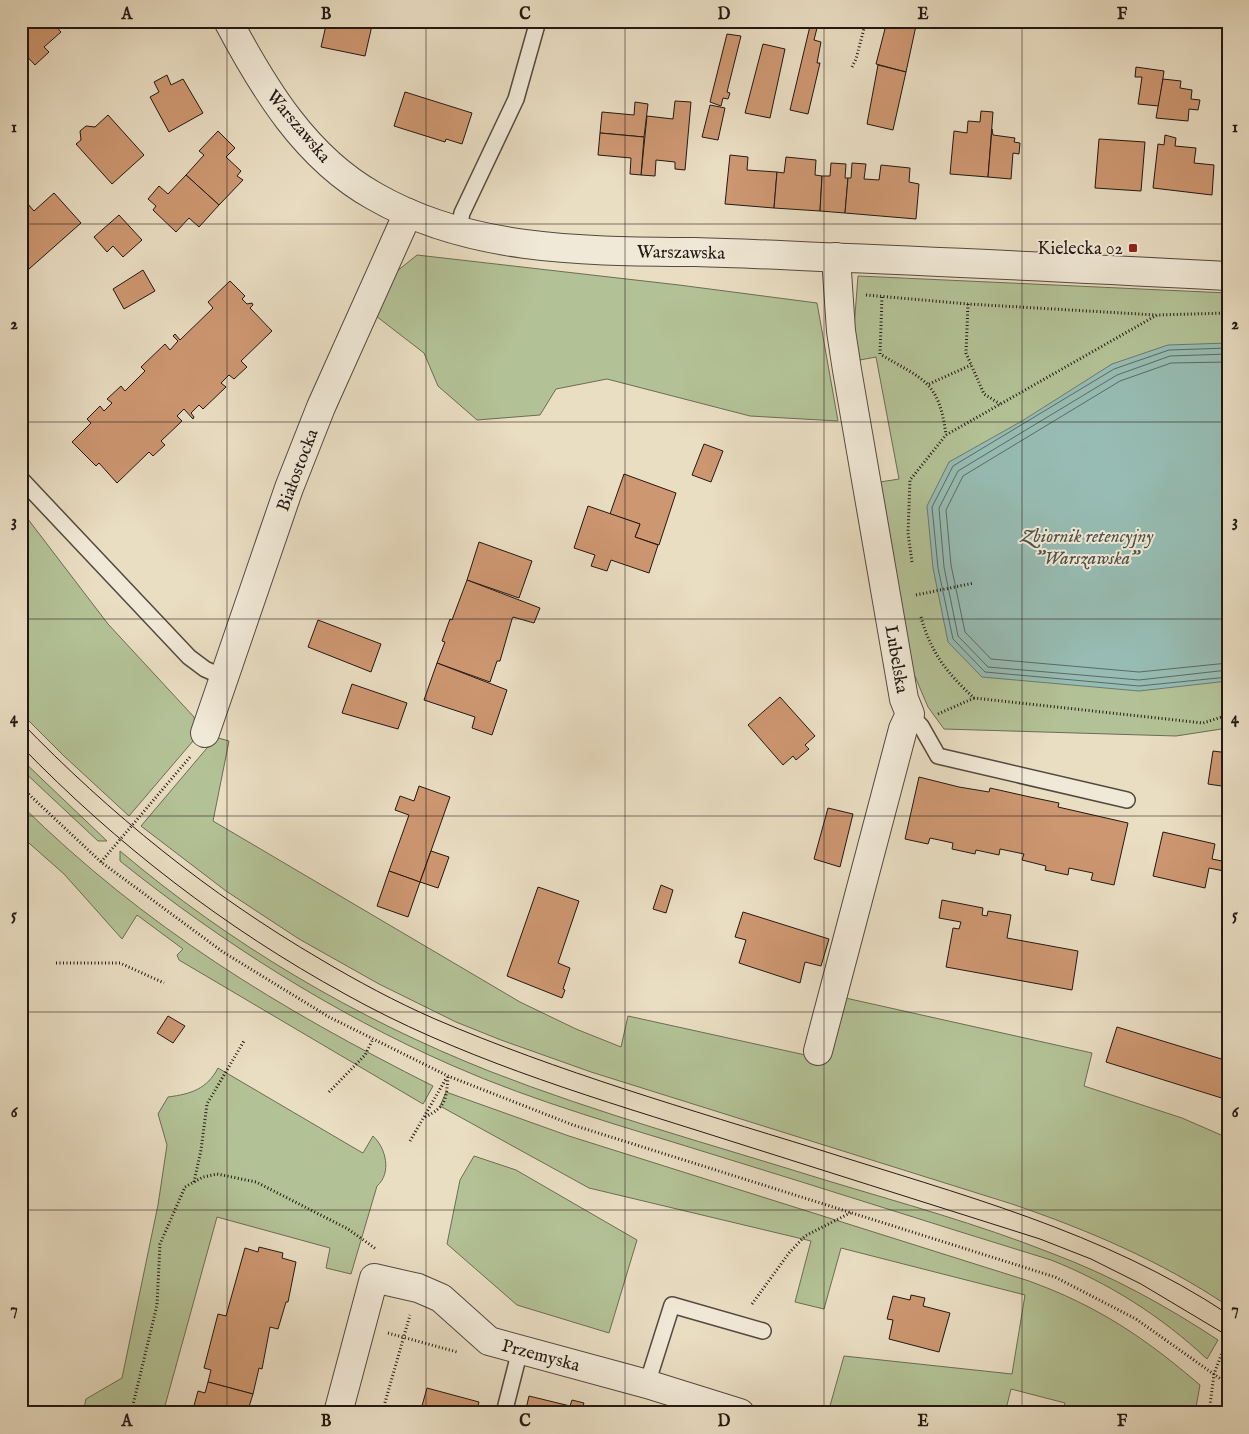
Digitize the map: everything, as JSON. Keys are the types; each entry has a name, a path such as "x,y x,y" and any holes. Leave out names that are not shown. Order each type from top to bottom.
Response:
{"street":[{"name":"Warszawska","path":"228,21 273,98 288,119 323,159 370,194 408,213 458,232 515,243 634,251 836,257 1228,276"},
{"name":"Białostocka","path":"204,733 225,678 296,470 321,408 408,213"},
{"name":"Lubelska","path":"818,1051 903,730 910,714 904,700 847,370 836,257"},
{"name":"Przemyska","path":"338,1413 374,1278 418,1288 441,1298 489,1342 647,1384 740,1413"}],"lane":[{"path":"458,232 462,213 516,99 538,21"},
{"path":"21,479 189,656 205,669 225,678"},
{"path":"910,714 921,726 938,756 1127,800"},
{"path":"647,1384 672,1305 764,1331"},
{"path":"504,1413 520,1350"}],"path":[{"path":"852,67 866,21"},
{"path":"838,293 968,304 1157,315 1228,313"},
{"path":"882,296 880,354 929,384 938,398 946,435"},
{"path":"968,304 966,353 984,394 1000,404"},
{"path":"912,568 908,532 910,480 946,435 1157,315"},
{"path":"929,384 971,365"},
{"path":"916,595 974,583"},
{"path":"915,586 918,603"},
{"path":"920,611 926,636 939,660 950,676 974,698"},
{"path":"910,714 929,718 974,698 1203,723 1228,715"},
{"path":"101,862 200,744 204,733"},
{"path":"21,787 101,862 223,952 329,1017 373,1039 448,1076 573,1125 1055,1277 1136,1319 1222,1380"},
{"path":"56,963 120,962 164,984"},
{"path":"329,1092 365,1055 373,1039"},
{"path":"194,1182 201,1150 207,1104 244,1041"},
{"path":"410,1141 448,1076"},
{"path":"424,1118 438,1111 445,1102 448,1076"},
{"path":"131,1413 157,1305 160,1244 185,1187 202,1177 217,1174 256,1182 348,1230 383,1254"},
{"path":"738,1324 789,1253 805,1236 852,1212"},
{"path":"382,1413 418,1288"},
{"path":"1209,1413 1214,1374 1228,1337"}],"green space":[{"path":"417,255 817,303 838,421 750,416 607,379 556,389 540,415 477,420 438,386 424,353 376,316 396,272"},
{"path":"858,276 1228,293 1228,728 1176,736 944,729 928,707 911,667 880,482 899,479 876,357 860,360 854,328"},
{"path":"21,510 108,624 194,717 196,730 193,741 129,816 21,713"},
{"path":"211,736 229,741 213,821 520,1002 576,1029 621,1047 628,1016 819,1058 841,997 1092,1053 1084,1086 1182,1118 1228,1138 1228,1306 1150,1261 1068,1225 1012,1204 591,1072 456,1022 379,984 299,939 226,891 141,826 207,748"},
{"path":"21,759 107,841 98,841 21,769"},
{"path":"21,805 116,890 216,962 267,995 321,1026 433,1086 423,1104 179,960 177,955 183,949 137,915 122,939 64,874 21,836"},
{"path":"120,851 162,885 250,948 342,1003 439,1050 530,1087 614,1115 939,1214 1023,1242 1116,1281 1178,1315 1218,1340 1207,1359 1189,1343 1134,1302 1093,1279 1051,1260 583,1114 516,1091 451,1065 364,1023 279,974 158,891 120,861"},
{"path":"218,1068 363,1153 373,1136 378,1141 386,1161 385,1174 377,1186 351,1274 326,1268 330,1248 217,1217 163,1413 83,1413 86,1399 122,1378 158,1205 167,1145 158,1114 168,1097 198,1089 209,1081"},
{"path":"446,1092 569,1136 1029,1281 1054,1291 1099,1312 1120,1325 1160,1352 1200,1385 1195,1413 1062,1413 1065,1403 1011,1389 1005,1413 828,1413 844,1356 1012,1374 1025,1295 841,1248 824,1309 795,1302 811,1241 589,1188 440,1106"},
{"path":"474,1156 516,1170 637,1240 609,1333 517,1305 447,1244 460,1180"},
{"path":"21,1292 24,1302 28,1413 21,1413"}],"water":[{"name":"Zbiornik retencyjny \"Warszawska\"","path":"1228,343 1228,681 1139,691 982,677 948,642 933,568 927,506 949,462 1022,421 1112,364 1168,345"}],"building":[{"path":"21,21 51,21 61,32 44,47 49,52 35,65 21,50"},
{"path":"327,21 373,21 365,56 321,47"},
{"path":"887,21 917,21 906,72 876,64"},
{"path":"810,26 817,28 814,40 821,42 817,63 820,63 808,114 790,110"},
{"path":"727,34 741,36 727,92 730,93 728,99 723,98 721,106 710,102"},
{"path":"763,44 785,49 770,118 745,113"},
{"path":"878,65 906,72 893,130 867,124"},
{"path":"1136,67 1164,71 1159,106 1138,104 1142,77 1135,77"},
{"path":"167,75 171,85 183,79 203,113 169,132 150,97 159,92 154,82"},
{"path":"1163,79 1181,81 1180,88 1192,90 1191,99 1200,100 1198,110 1189,109 1188,121 1156,118"},
{"path":"405,92 472,113 462,144 446,139 445,142 394,126"},
{"path":"675,101 691,102 685,170 675,169 675,162 656,160 655,176 641,175 647,116 673,119"},
{"path":"635,102 648,104 644,137 600,133 602,112 634,115"},
{"path":"710,105 725,108 718,140 702,137"},
{"path":"981,111 993,112 988,177 950,174 954,131 967,133 968,121 980,122"},
{"path":"108,115 144,155 112,184 76,144 81,140 80,131 86,126 95,127"},
{"path":"992,129 993,135 1015,138 1014,142 1020,143 1019,154 1013,153 1011,179 988,177"},
{"path":"218,131 235,148 226,157 241,171 237,176 243,180 219,205 186,175 204,155 199,151"},
{"path":"600,133 644,137 641,175 630,174 631,158 598,155"},
{"path":"1165,135 1176,138 1175,146 1196,148 1194,163 1214,165 1212,195 1153,188 1158,144 1164,145"},
{"path":"1099,139 1145,142 1141,191 1095,188"},
{"path":"730,155 748,157 747,170 777,172 774,208 725,204"},
{"path":"786,157 816,160 815,175 822,176 820,211 774,208 777,172 784,173"},
{"path":"831,163 846,164 845,178 848,178 845,213 820,211 822,176 830,176"},
{"path":"852,163 866,164 864,179 879,180 881,165 910,168 909,182 919,184 916,219 845,213 848,178 851,178"},
{"path":"186,175 219,205 199,227 189,218 176,232 153,210 156,206 148,199 159,186 168,194"},
{"path":"54,193 81,223 29,269 21,260 21,208 27,203 34,211"},
{"path":"119,215 142,240 123,257 113,246 107,252 94,237"},
{"path":"143,270 155,291 124,309 113,289"},
{"path":"230,281 245,296 242,299 247,304 252,303 253,305 250,308 272,331 241,361 247,367 234,379 229,375 221,383 226,387 203,409 199,405 191,413 194,417 193,419 184,409 177,416 182,421 161,441 165,445 153,456 149,452 117,483 99,463 96,466 72,442 91,423 87,419 100,406 104,411 112,403 107,399 121,386 125,391 145,371 141,367 165,344 170,350 178,341 173,336 175,334 180,340 213,308 208,302"},
{"path":"704,444 723,451 711,482 692,475"},
{"path":"624,474 676,493 659,545 635,537 640,524 610,514"},
{"path":"588,506 640,524 635,537 658,545 649,573 611,560 607,571 591,566 595,555 574,548"},
{"path":"479,542 532,561 519,598 467,580"},
{"path":"467,580 540,608 534,623 513,617 500,661 497,661 490,682 437,663 445,642 442,641"},
{"path":"318,620 381,644 371,672 308,647"},
{"path":"437,663 507,690 492,735 472,728 475,717 424,700"},
{"path":"352,684 407,703 398,729 342,713"},
{"path":"780,697 815,736 805,745 809,749 796,760 793,756 783,765 748,725"},
{"path":"1213,751 1228,753 1228,787 1208,784"},
{"path":"919,777 959,787 989,792 990,788 1059,803 1058,807 1128,823 1114,885 1091,880 1093,873 1069,868 1068,875 1045,870 1046,866 1022,860 1024,854 1000,849 999,855 976,850 975,854 952,849 953,843 930,838 928,844 905,839"},
{"path":"419,786 450,797 420,882 389,871 409,815 395,810 400,796 414,801"},
{"path":"828,808 853,814 840,867 814,859"},
{"path":"1163,832 1215,844 1212,859 1227,862 1224,871 1209,868 1205,888 1153,876"},
{"path":"431,851 449,857 438,888 420,882"},
{"path":"389,871 420,882 408,917 377,906"},
{"path":"661,885 673,890 666,913 653,909"},
{"path":"538,887 579,901 558,963 570,968 562,998 507,976"},
{"path":"942,900 983,908 982,915 987,916 988,911 1011,915 1007,938 1078,951 1072,990 946,967 953,928 959,929 961,922 939,918"},
{"path":"743,912 829,939 821,966 805,962 800,983 739,963 746,940 735,937"},
{"path":"168,1016 185,1026 173,1043 157,1033"},
{"path":"1117,1027 1228,1061 1228,1100 1106,1062"},
{"path":"259,1247 283,1253 282,1258 296,1262 288,1302 286,1302 278,1329 270,1327 262,1369 259,1368 253,1394 208,1382 211,1370 204,1368 218,1314 226,1316 245,1248 258,1252"},
{"path":"911,1295 925,1298 923,1306 950,1313 939,1352 889,1339 893,1320 887,1319 893,1296 910,1300"},
{"path":"208,1382 253,1394 247,1413 192,1413 198,1391 205,1393"},
{"path":"427,1388 479,1402 476,1413 420,1413"},
{"path":"529,1396 570,1406 572,1400 584,1403 582,1409 596,1413 525,1413"}],"tram line":[{"path":"21,722 125,820 200,880 279,934 348,975 406,1006 482,1038 576,1073 1028,1217 1080,1237 1131,1260 1180,1285 1228,1314"},
{"path":"21,746 95,817 134,851 215,913 301,968 387,1016 474,1055 518,1072 1040,1239 1091,1259 1141,1284 1228,1336"}],"place":[{"name":"Kielecka 02","path":"1133,248"}]}
